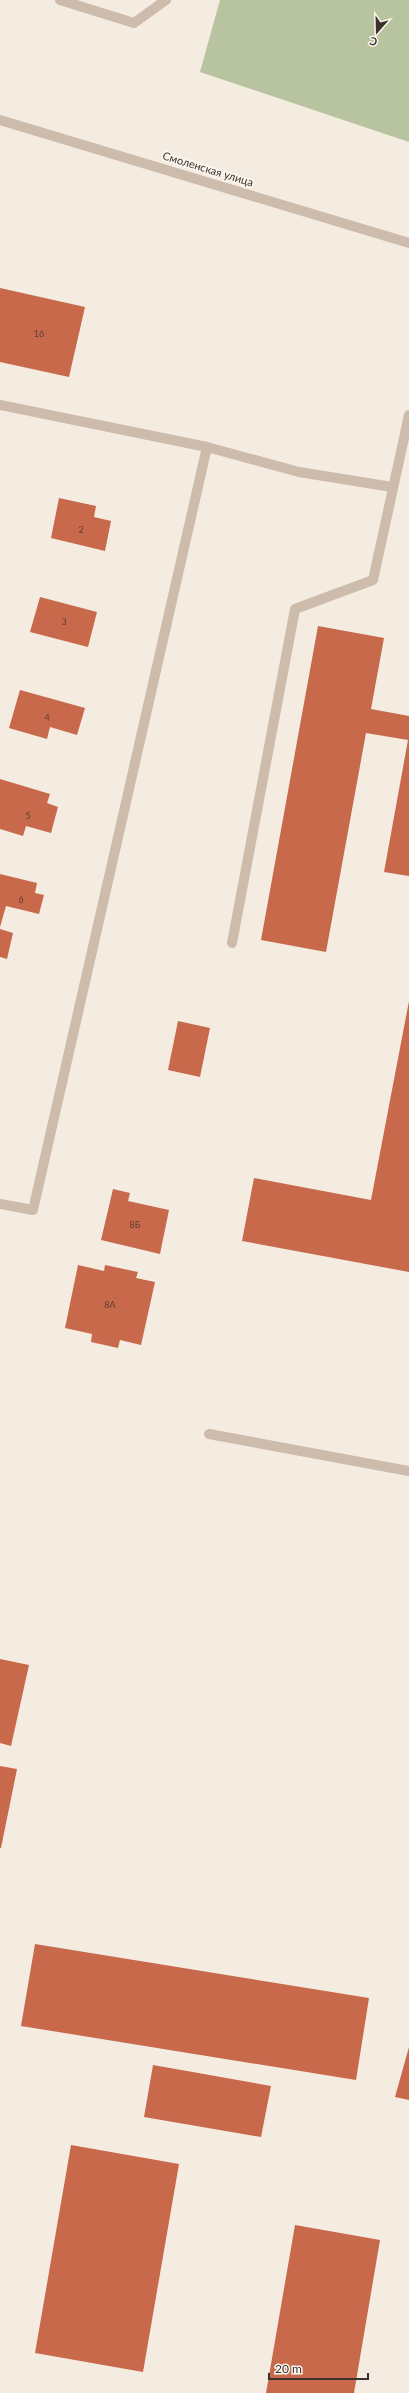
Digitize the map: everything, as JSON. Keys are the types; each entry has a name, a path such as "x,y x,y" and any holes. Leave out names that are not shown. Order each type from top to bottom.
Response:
{"street":[{"path":"60,0 134,22 166,0"},
{"name":"Смоленская улица","path":"0,120 409,243"},
{"path":"0,405 207,447 299,472 392,487"},
{"path":"232,943 295,609 373,580 392,487 409,416"},
{"path":"0,1204 33,1210 207,447"},
{"path":"209,1434 409,1471"}],"green space":[{"path":"220,0 409,0 409,142 200,72"}],"building":[{"path":"0,288 85,307 69,377 0,362"},
{"path":"59,498 96,506 94,517 111,521 105,551 51,538"},
{"path":"40,597 97,612 88,647 30,632"},
{"path":"318,626 384,638 371,709 409,716 409,876 384,872 408,740 366,733 326,952 261,940"},
{"path":"20,690 85,708 77,735 50,727 47,739 9,728"},
{"path":"0,779 50,794 47,803 58,807 51,833 26,826 23,836 0,829"},
{"path":"0,874 37,883 35,893 44,895 39,914 6,906 0,927"},
{"path":"0,929 13,933 7,959 0,957"},
{"path":"409,1001 409,1272 242,1241 254,1178 371,1200"},
{"path":"178,1021 210,1028 200,1077 168,1070"},
{"path":"113,1189 130,1193 128,1201 169,1210 160,1254 101,1240"},
{"path":"78,1265 104,1271 105,1265 138,1272 136,1278 155,1282 141,1345 120,1340 118,1348 91,1342 92,1334 65,1328"},
{"path":"0,1659 29,1665 11,1746 0,1743"},
{"path":"0,1766 17,1769 1,1848 0,1848"},
{"path":"35,1944 369,1998 356,2080 21,2026"},
{"path":"409,2047 409,2100 395,2097"},
{"path":"153,2065 271,2086 261,2137 144,2117"},
{"path":"71,2145 179,2164 143,2372 35,2353"},
{"path":"295,2225 380,2240 354,2393 266,2393"}]}
